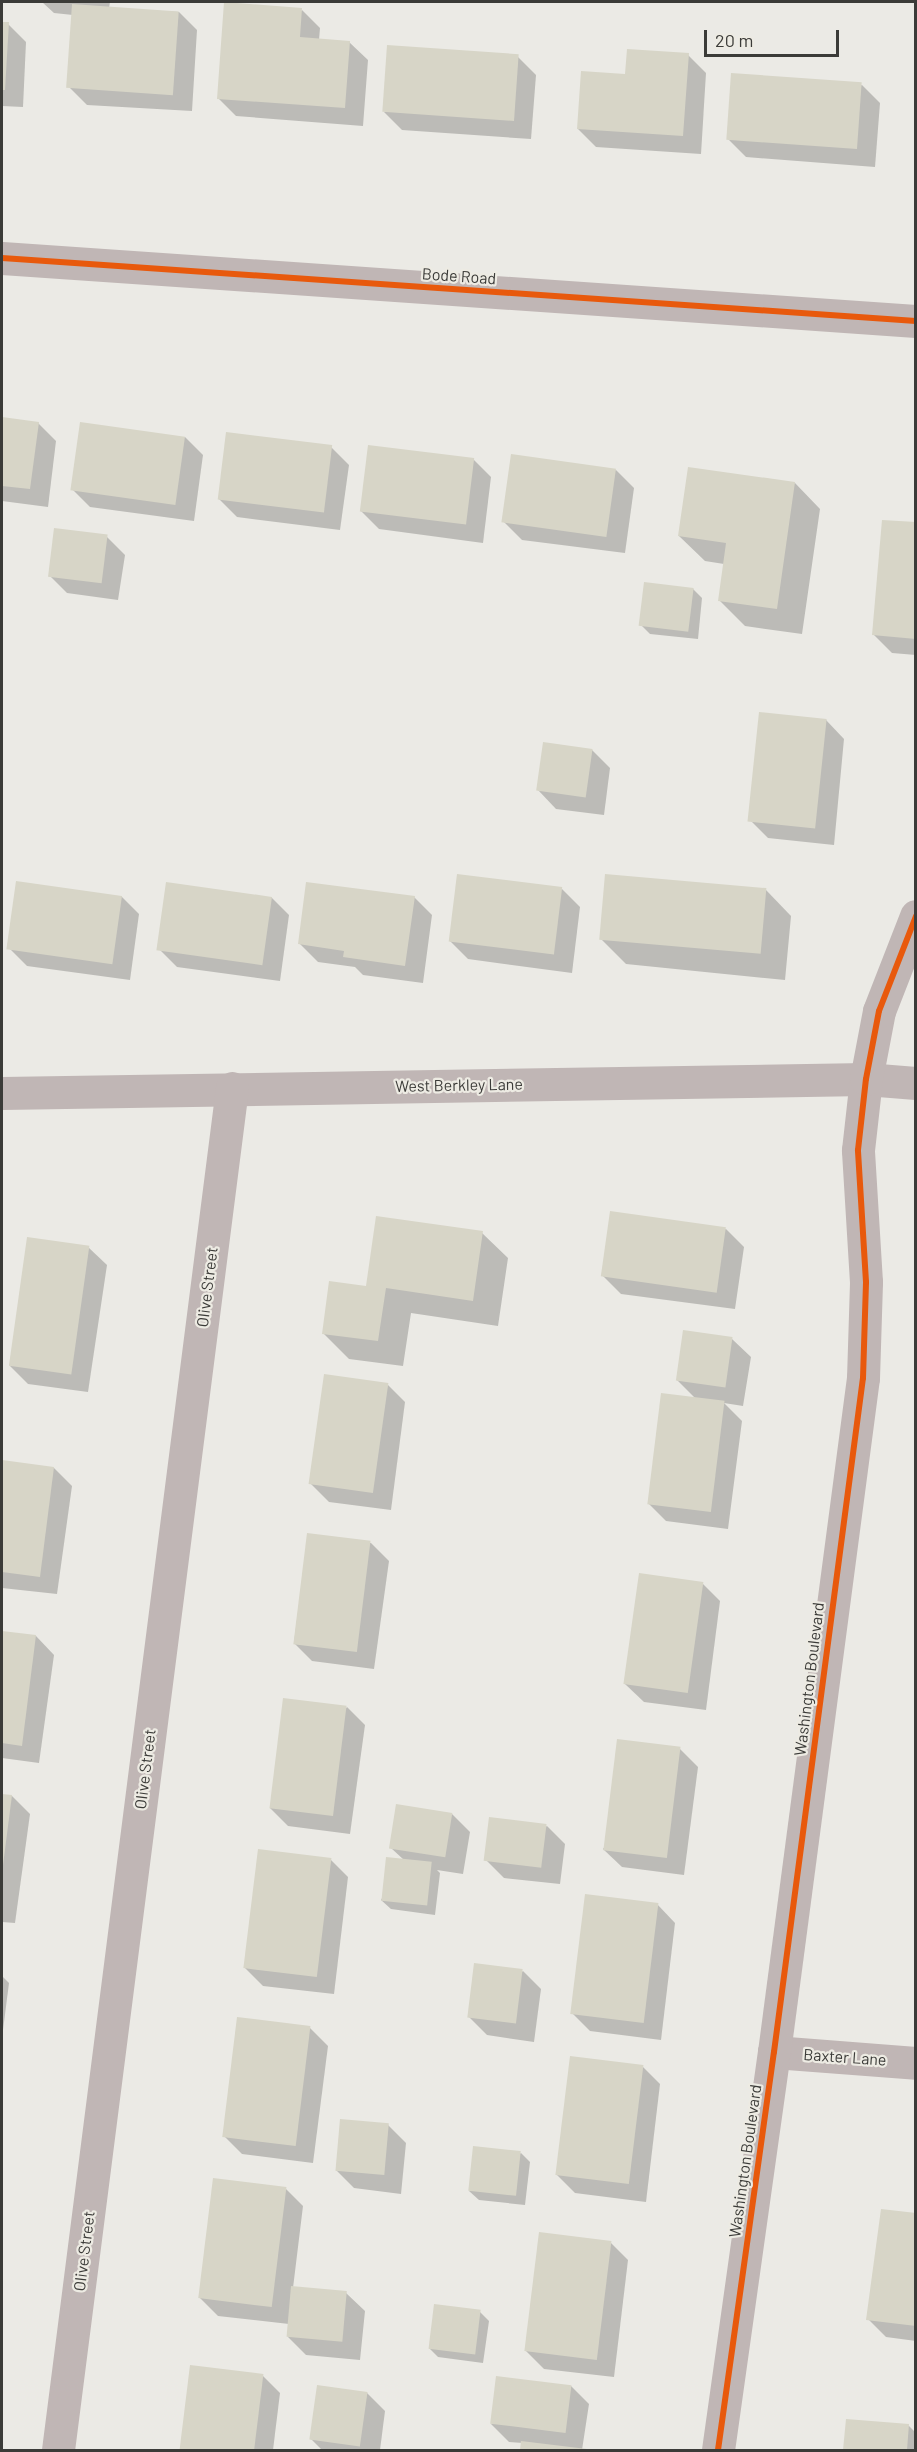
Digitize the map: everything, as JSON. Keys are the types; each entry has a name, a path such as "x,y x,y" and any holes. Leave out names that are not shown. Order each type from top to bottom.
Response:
{"street":[{"name":"Bode Road","path":"2,258 915,321"},
{"name":"Washington Boulevard","path":"718,2451 774,2052 862,1378 866,1282 858,1150 866,1079 879,1011 915,916"},
{"name":"West Berkley Lane","path":"2,1093 866,1079 915,1083"},
{"name":"Olive Street","path":"58,2451 232,1088"},
{"name":"Baxter Lane","path":"774,2052 915,2063"}],"building":[{"path":"224,2 302,8 300,37 350,41 345,108 217,99"},
{"path":"72,4 179,11 173,95 66,88"},
{"path":"2,22 9,22 5,90 2,90"},
{"path":"387,45 519,54 514,121 382,112"},
{"path":"627,49 689,53 683,136 577,129 581,71 625,74"},
{"path":"731,73 862,82 857,149 726,140"},
{"path":"2,417 39,422 30,489 2,486"},
{"path":"80,422 185,437 175,505 70,490"},
{"path":"226,432 332,445 324,513 218,499"},
{"path":"368,445 474,458 466,525 360,512"},
{"path":"511,454 616,469 606,537 501,522"},
{"path":"688,467 795,482 777,609 718,601 726,543 678,536"},
{"path":"882,520 916,522 916,639 872,635"},
{"path":"54,528 108,535 102,583 48,577"},
{"path":"644,582 694,588 688,632 639,626"},
{"path":"759,712 827,719 815,829 748,821"},
{"path":"543,742 593,749 586,797 536,791"},
{"path":"457,874 562,887 554,954 449,941"},
{"path":"605,874 766,888 761,954 599,940"},
{"path":"16,881 122,896 112,964 6,949"},
{"path":"166,882 272,897 262,965 156,950"},
{"path":"306,882 415,896 405,966 343,957 344,951 298,944"},
{"path":"610,1211 726,1227 717,1293 601,1276"},
{"path":"376,1216 483,1231 473,1301 386,1288 378,1341 322,1334 329,1281 366,1286"},
{"path":"27,1237 89,1246 71,1375 9,1366"},
{"path":"683,1330 733,1337 725,1387 676,1381"},
{"path":"324,1374 388,1383 373,1493 309,1484"},
{"path":"661,1393 725,1401 711,1512 647,1504"},
{"path":"2,1460 54,1467 40,1577 2,1572"},
{"path":"307,1533 371,1541 357,1652 293,1644"},
{"path":"639,1573 703,1582 688,1693 623,1684"},
{"path":"2,1631 36,1635 22,1746 2,1743"},
{"path":"283,1698 347,1706 333,1816 269,1808"},
{"path":"617,1739 681,1747 667,1858 603,1850"},
{"path":"2,1794 12,1795 3,1865 2,1865"},
{"path":"396,1804 452,1813 445,1857 389,1848"},
{"path":"489,1817 547,1824 541,1868 484,1861"},
{"path":"258,1849 331,1858 317,1977 243,1968"},
{"path":"386,1857 432,1862 427,1906 381,1901"},
{"path":"585,1894 658,1903 644,2023 570,2014"},
{"path":"474,1963 523,1969 516,2024 467,2018"},
{"path":"237,2017 310,2026 296,2146 222,2137"},
{"path":"570,2056 643,2065 629,2184 555,2175"},
{"path":"340,2119 389,2123 384,2175 335,2171"},
{"path":"473,2146 521,2151 516,2196 468,2191"},
{"path":"213,2178 286,2187 272,2307 198,2298"},
{"path":"881,2209 916,2213 916,2326 866,2320"},
{"path":"539,2232 611,2241 597,2360 524,2351"},
{"path":"291,2286 347,2291 342,2342 287,2337"},
{"path":"434,2304 481,2310 475,2354 429,2349"},
{"path":"190,2365 263,2374 254,2450 180,2450"},
{"path":"496,2376 571,2385 566,2433 490,2424"},
{"path":"317,2385 368,2392 360,2447 309,2439"},
{"path":"846,2419 909,2424 907,2450 843,2450"},
{"path":"521,2441 587,2449 587,2450 520,2450"}],"cycle path":[{"path":"2,258 916,321"},
{"path":"718,2450 774,2052 863,1378 866,1282 858,1150 866,1079 879,1011 916,916"}]}
